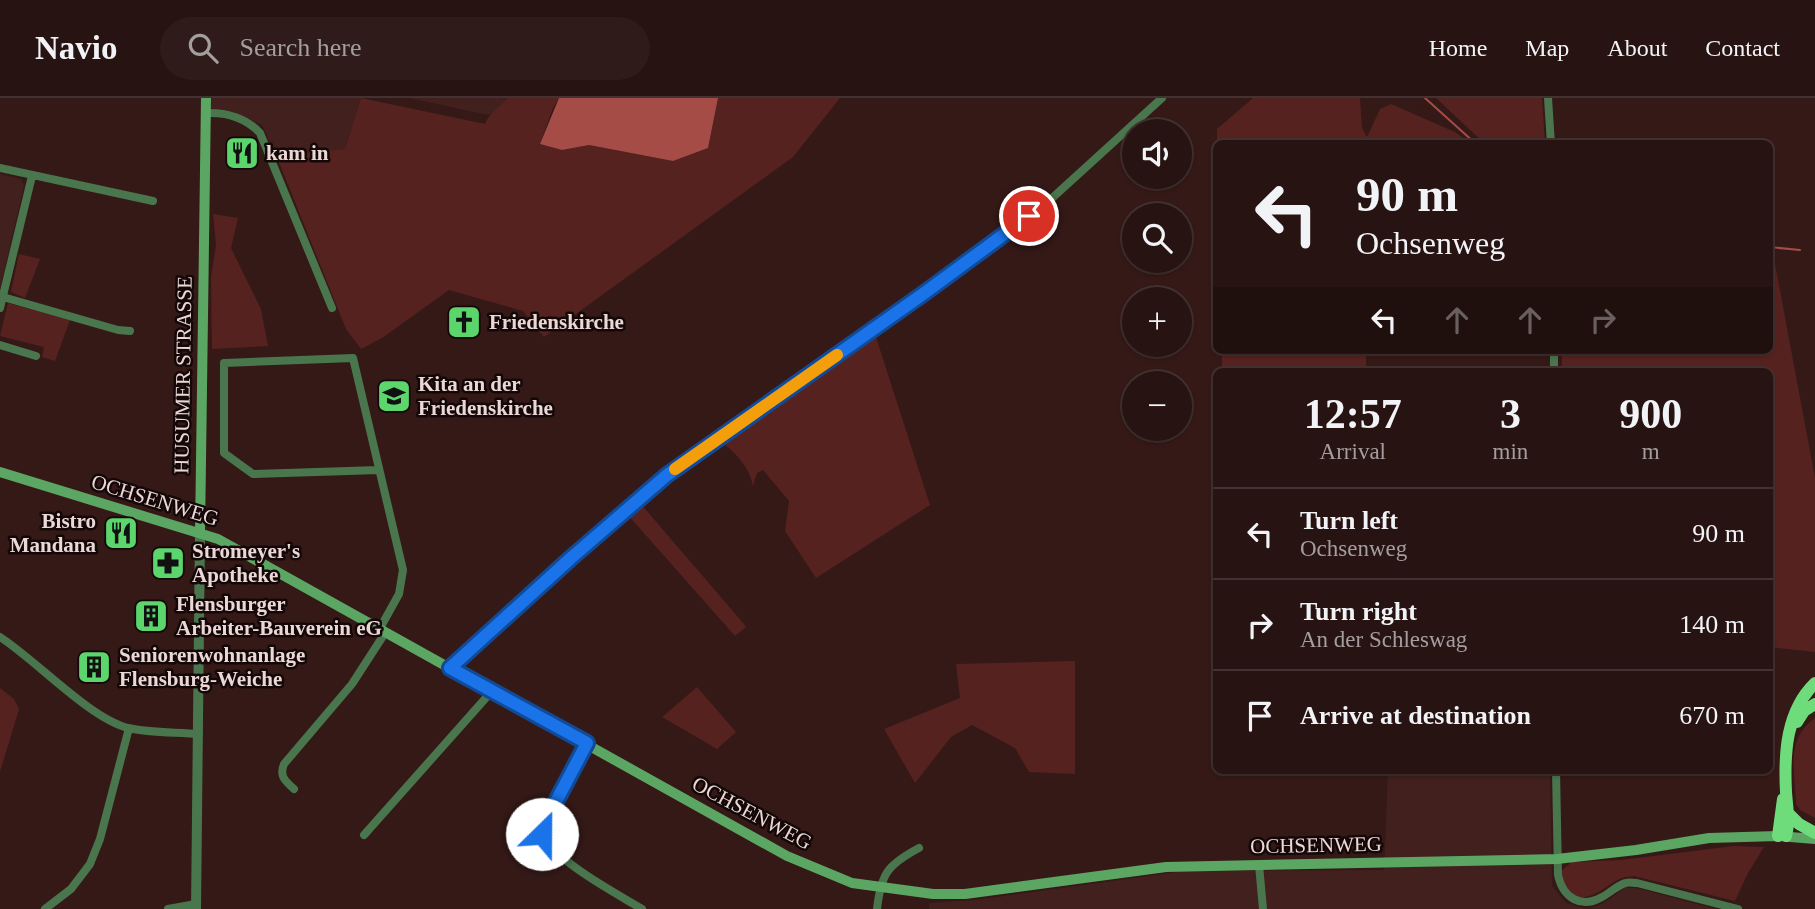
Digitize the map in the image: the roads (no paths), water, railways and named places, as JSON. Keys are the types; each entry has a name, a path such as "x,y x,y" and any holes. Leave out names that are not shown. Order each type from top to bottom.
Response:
{"highway":[{"path":"1782,836 1787,737 1793,714 1815,683"},
{"path":"1787,737 1804,711 1815,704"},
{"path":"1782,836 1789,814 1786,778"},
{"path":"1789,814 1799,824 1815,833"}],"main road":[{"name":"HUSUMER STRASSE","path":"200,533 206,98"},
{"name":"OCHSENWEG","path":"0,472 218,539 788,856 852,883 933,894 965,894 1166,867 1557,859 1709,838 1782,836 1815,839"}],"street":[{"path":"450,668 667,475 923,294 1050,200 1162,98"},
{"path":"1548,98 1551,140"},
{"path":"206,113 229,114 260,133 332,309"},
{"path":"0,168 153,201"},
{"path":"0,309 32,176"},
{"path":"3,297 118,330 130,331"},
{"path":"0,345 36,356"},
{"path":"294,789 283,778 281,771 284,764 352,684 382,632 399,594 403,570 353,358 224,363 224,453 253,474 379,470"},
{"name":"HUSUMER STRASSE","path":"196,907 200,533"},
{"path":"0,637 110,720 129,728 199,734"},
{"path":"364,835 492,691"},
{"path":"45,909 71,889 90,864 100,839 129,728"},
{"path":"587,743 542,828 542,834 559,854 587,875 642,909"},
{"path":"1556,774 1560,884 1576,902 1590,903 1625,883 1637,883 1738,909"},
{"path":"877,909 883,877 892,864 919,848"},
{"path":"1259,865 1262,909"},
{"path":"168,909 196,907"}],"waterway":[{"path":"1425,98 1472,140"},
{"path":"1773,247 1800,250"}],"place":[{"name":"kam in","path":"242,153"},
{"name":"Friedenskirche","path":"464,322"},
{"name":"Kita an der Friedenskirche","path":"394,396"},
{"name":"Bistro Mandana","path":"121,533"},
{"name":"Stromeyer's Apotheke","path":"168,563"},
{"name":"Flensburger Arbeiter-Bauverein eG","path":"151,616"},
{"name":"Seniorenwohnanlage Flensburg-Weiche","path":"94,667"}]}
